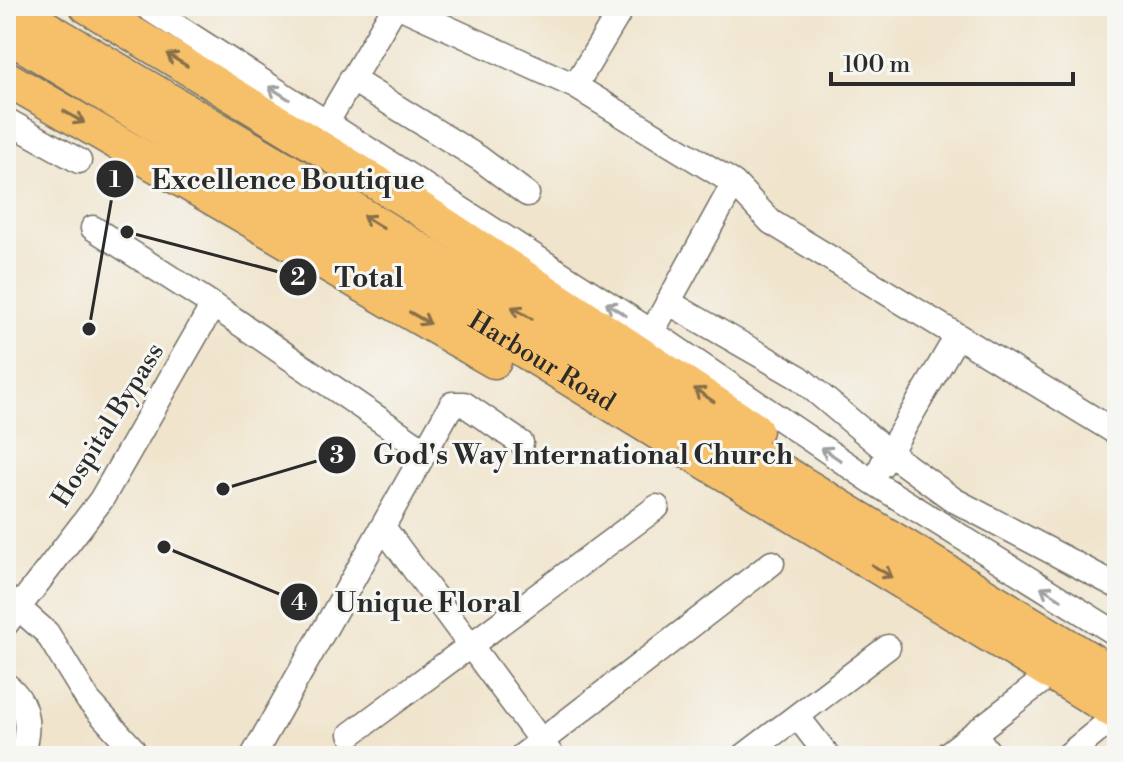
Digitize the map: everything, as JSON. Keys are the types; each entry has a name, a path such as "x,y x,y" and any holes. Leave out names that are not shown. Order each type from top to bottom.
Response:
{"highway":[{"name":"Harbour Road","path":"9,6 433,278 703,461 1117,714"},
{"path":"87,6 550,293 831,481 899,544"},
{"name":"Harbour Road","path":"6,34 899,544 1117,676"},
{"path":"6,78 597,420 672,452 703,461"}],"street":[{"path":"145,6 197,43 327,122 652,332 873,482 1117,634"},
{"path":"327,122 397,6 575,86 734,183 771,222 1117,433"},
{"path":"575,86 623,6"},
{"path":"351,79 479,158 527,194"},
{"path":"8,126 79,161"},
{"path":"652,332 734,183"},
{"path":"93,228 213,305 424,450"},
{"path":"668,302 800,378 889,453 954,500 1117,586"},
{"name":"Hospital Bypass","path":"9,609 101,500 213,305"},
{"path":"873,482 957,336"},
{"path":"253,756 452,404 464,404 521,443"},
{"path":"351,734 470,649 657,507"},
{"path":"383,527 538,751 772,563"},
{"path":"9,609 47,633 88,700 132,748"},
{"path":"744,756 888,647"},
{"path":"945,756 1051,674"},
{"path":"6,685 26,712 28,724 20,756"},
{"path":"1067,756 1117,714"},
{"path":"797,716 828,756"},
{"path":"975,734 991,756"}],"place":[{"name":"Total","path":"127,232"},
{"name":"Excellence Boutique","path":"89,329"},
{"name":"God's Way International Church","path":"223,489"},
{"name":"Unique Floral","path":"164,547"}]}
